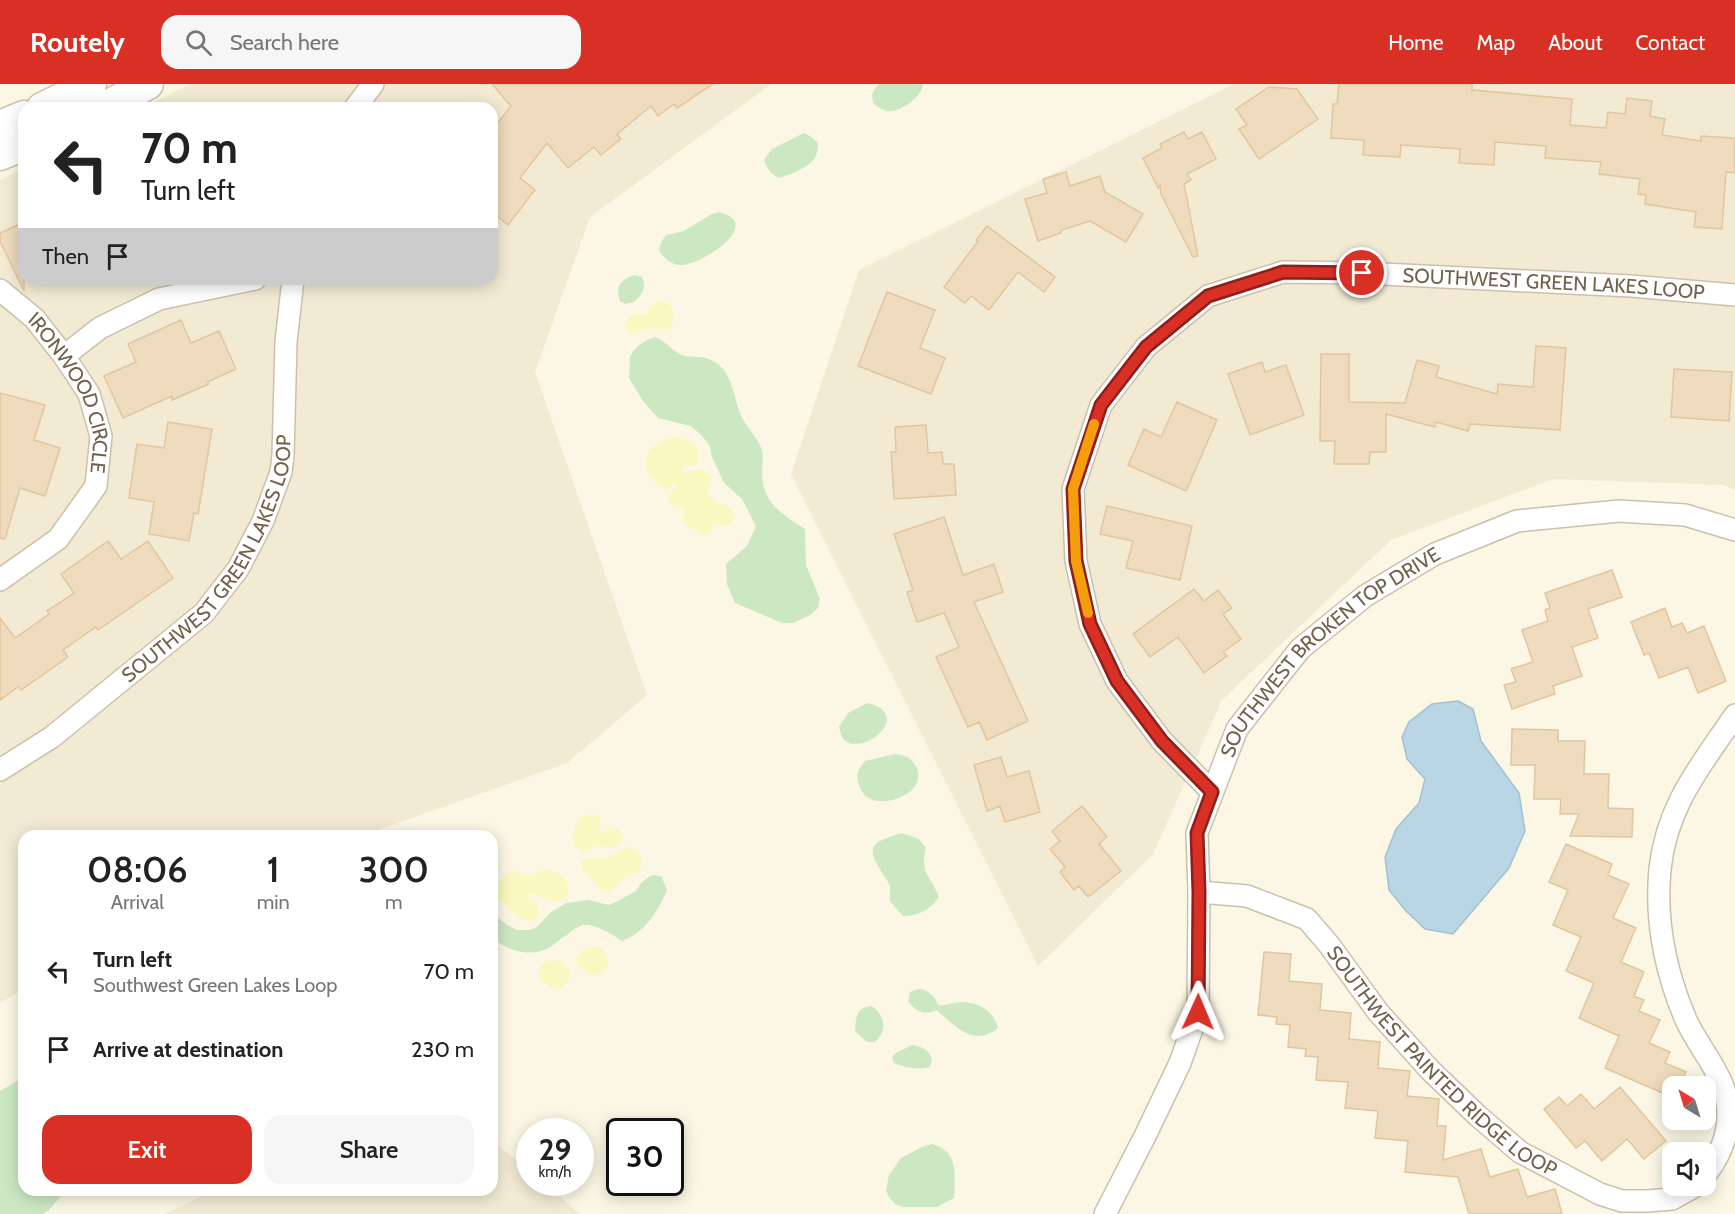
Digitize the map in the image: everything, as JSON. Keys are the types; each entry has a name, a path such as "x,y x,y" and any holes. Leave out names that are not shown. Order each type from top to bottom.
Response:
{"main road":[{"path":"54,102 91,84"},
{"path":"114,102 148,84"},
{"path":"0,126 18,118"},
{"path":"0,155 18,147"}],"street":[{"path":"360,102 372,84"},
{"name":"SOUTHWEST GREEN LAKES LOOP","path":"1212,792 1162,741 1117,681 1090,624 1076,561 1073,489 1101,405 1146,347 1208,296 1283,272 1362,273 1631,286 1735,295"},
{"path":"64,356 100,328 159,298 225,285"},
{"name":"SOUTHWEST GREEN LAKES LOOP","path":"0,770 52,737 204,613 238,570 263,520 280,472 283,456 286,342 292,285"},
{"name":"IRONWOOD CIRCLE","path":"0,290 34,318 64,356 88,394 101,436 96,486 58,539 0,580"},
{"name":"SOUTHWEST BROKEN TOP DRIVE","path":"1105,1214 1180,1063 1198,1012 1197,833 1237,729 1300,649 1365,596 1435,554 1517,521 1618,511 1685,516 1735,530"},
{"path":"1716,1158 1722,1148 1727,1130 1728,1109 1722,1084 1687,1022 1671,979 1660,924 1660,869 1671,819 1681,798 1704,758 1735,715"},
{"name":"SOUTHWEST PAINTED RIDGE LOOP","path":"1199,892 1246,897 1307,919 1350,972 1378,1012 1430,1070 1520,1152 1600,1194 1622,1201 1672,1199 1677,1196"}],"shaded area":[{"path":"191,84 771,84 590,217 535,372 647,695 567,763 378,830 18,830 18,992 0,1003 0,180 18,171 18,285 498,285 498,102 155,102"},
{"path":"879,84 923,84 919,94 910,103 904,107 887,111 874,104 872,98"},
{"path":"1234,84 1735,84 1735,490 1724,485 1553,479 1391,540 1222,700 1153,854 1038,966 791,474 859,270"},
{"path":"804,133 818,143 815,158 801,169 779,178 768,168 764,160 772,149"},
{"path":"719,212 731,217 736,225 726,242 715,251 692,263 678,265 666,259 659,251 666,235 684,231"},
{"path":"634,275 642,277 643,291 634,302 625,304 620,301 619,288 625,279"},
{"path":"655,337 682,355 709,359 718,364 729,379 741,416 762,451 763,484 770,501 782,513 805,529 806,565 820,599 818,608 810,615 793,623 782,623 735,603 727,584 726,564 747,546 756,526 742,499 724,483 712,457 710,446 702,436 691,426 658,418 643,401 629,378 632,353 638,346"},
{"path":"867,703 880,708 886,714 887,721 877,736 858,744 849,743 842,737 839,727 848,713"},
{"path":"895,754 908,758 917,768 918,778 914,787 907,794 886,801 876,801 867,797 858,781 857,774 860,768 865,761"},
{"path":"902,833 919,839 926,848 925,869 939,897 923,911 903,916 890,901 890,885 877,864 873,850 878,842"},
{"path":"650,876 662,877 667,891 655,914 644,927 622,941 602,929 586,925 580,926 542,951 519,951 498,942 498,917 517,930 530,930 537,927 550,913 566,903 589,900 609,905 636,891 641,883"},
{"path":"918,989 931,994 938,1005 962,1002 980,1006 993,1016 998,1028 989,1034 973,1035 958,1028 936,1010 928,1013 920,1012 908,1001 910,992"},
{"path":"872,1006 880,1014 883,1028 875,1042 867,1042 855,1031 856,1021 863,1008"},
{"path":"912,1045 929,1053 932,1059 930,1067 912,1068 894,1063 892,1057 896,1053"},
{"path":"18,1080 18,1196 61,1196 43,1214 0,1214 0,1091"},
{"path":"932,1144 947,1152 954,1165 954,1198 937,1207 903,1207 895,1204 886,1190 889,1175 901,1158"},
{"path":"498,1145 516,1160 516,1196 559,1196 580,1214 164,1214 203,1196 498,1196"}],"sand":[{"path":"658,301 668,304 673,311 672,325 669,329 653,328 630,335 625,327 628,319 639,313 647,314 650,306"},
{"path":"675,437 690,441 696,446 699,461 694,466 684,466 681,470 683,473 702,470 708,474 711,478 707,493 710,498 727,506 733,512 735,518 729,524 725,526 714,524 710,533 703,535 682,522 685,510 674,508 668,501 668,496 678,485 677,483 668,489 663,488 650,476 646,466 647,455 659,443"},
{"path":"593,814 600,819 600,833 610,827 620,830 623,838 621,844 612,848 597,846 584,852 574,845 572,836 580,817"},
{"path":"627,847 637,849 642,862 640,868 637,874 622,878 610,892 600,889 582,870 581,862 588,857 605,859"},
{"path":"543,870 553,871 564,879 568,888 568,893 558,901 526,894 526,898 535,901 539,908 539,915 532,921 517,916 498,900 498,885 506,874 517,871 531,876"},
{"path":"591,946 602,950 608,962 605,972 594,976 582,970 576,962 579,954"},
{"path":"546,961 561,962 570,971 566,984 558,989 548,985 538,976 540,967"}],"water":[{"path":"1458,701 1473,709 1481,741 1519,793 1525,831 1509,868 1453,934 1425,929 1406,911 1389,890 1385,857 1396,829 1419,803 1425,779 1407,759 1402,737 1409,722 1432,704"}],"building":[{"path":"492,84 713,84 677,108 674,104 658,116 651,106 617,134 621,139 601,155 594,147 568,168 547,143 520,178 535,190 508,225 498,217 498,122 511,106"},
{"path":"1339,84 1472,84 1472,90 1572,99 1570,125 1606,128 1608,112 1625,114 1627,98 1652,101 1650,116 1665,119 1662,135 1701,141 1701,136 1735,138 1735,173 1726,172 1722,229 1694,227 1696,212 1645,204 1646,195 1638,194 1640,179 1599,174 1601,162 1545,158 1546,146 1495,142 1494,165 1459,163 1460,149 1401,145 1400,157 1363,155 1364,140 1331,138 1333,104 1337,104"},
{"path":"1269,87 1297,89 1318,119 1259,159 1239,129 1247,125 1236,109"},
{"path":"1184,132 1188,139 1202,132 1216,159 1187,174 1191,180 1184,184 1198,256 1193,257 1161,194 1160,185 1158,188 1143,158 1162,148 1160,144"},
{"path":"1066,172 1070,186 1100,176 1105,192 1143,214 1126,242 1090,221 1061,230 1061,233 1038,241 1025,199 1047,193 1043,179"},
{"path":"18,225 18,278 0,241 0,233"},
{"path":"987,226 1055,277 1044,292 1018,272 989,310 971,296 965,303 944,287"},
{"path":"887,292 935,310 920,348 945,358 931,394 858,366"},
{"path":"181,320 191,343 219,331 236,369 207,382 209,384 172,400 172,396 123,418 104,376 136,362 128,344"},
{"path":"1536,346 1566,348 1560,430 1470,424 1468,431 1436,422 1435,427 1386,414 1386,452 1370,452 1369,464 1334,464 1335,441 1320,441 1321,354 1349,354 1349,402 1405,403 1417,360 1439,366 1436,377 1497,394 1498,384 1533,387"},
{"path":"1262,362 1265,372 1286,365 1304,415 1250,435 1228,374"},
{"path":"1674,369 1732,372 1729,421 1671,417"},
{"path":"0,393 45,405 34,440 60,448 45,496 20,488 5,539 0,538"},
{"path":"1177,402 1217,420 1186,491 1128,465 1144,429 1161,437"},
{"path":"168,422 212,429 198,514 194,513 189,541 149,534 154,502 129,498 137,444 164,448"},
{"path":"926,425 928,453 942,452 943,464 954,464 956,495 894,499 891,452 896,452 895,427"},
{"path":"1107,506 1192,526 1180,580 1126,568 1133,541 1100,534"},
{"path":"944,517 963,575 994,564 1003,592 974,602 1028,721 987,740 979,722 968,727 936,657 959,647 944,613 917,622 907,592 913,590 894,534"},
{"path":"108,541 121,559 148,541 173,578 98,630 96,627 63,650 68,657 21,690 18,687 0,700 0,618 15,638 49,614 47,611 74,593 61,574"},
{"path":"1612,570 1622,597 1588,609 1598,638 1572,647 1582,676 1553,686 1555,694 1512,709 1504,685 1516,682 1511,669 1533,662 1522,630 1548,621 1545,610 1550,608 1545,593"},
{"path":"1194,589 1204,601 1218,590 1232,608 1223,614 1241,639 1223,652 1227,656 1204,673 1178,637 1150,657 1133,634"},
{"path":"1665,608 1672,627 1682,623 1687,633 1704,626 1726,681 1698,693 1688,667 1659,678 1649,653 1644,655 1631,622"},
{"path":"1512,729 1558,730 1558,741 1585,741 1584,774 1609,774 1608,808 1633,809 1632,837 1570,836 1579,814 1560,814 1561,799 1534,799 1535,765 1511,765"},
{"path":"1001,757 1007,777 1029,771 1040,812 1005,822 1000,806 987,811 974,765"},
{"path":"1082,806 1107,837 1099,844 1121,871 1088,897 1079,886 1074,890 1060,872 1065,867 1050,849 1060,841 1052,831"},
{"path":"1566,844 1612,864 1608,875 1629,884 1613,918 1636,928 1621,962 1644,972 1634,996 1644,1000 1639,1011 1660,1020 1649,1043 1670,1052 1665,1063 1686,1072 1684,1076 1662,1076 1662,1093 1605,1068 1619,1036 1579,1018 1594,983 1566,971 1581,937 1553,925 1568,890 1549,882"},
{"path":"1264,952 1291,954 1289,981 1322,984 1320,1010 1351,1013 1349,1039 1380,1042 1378,1068 1410,1071 1407,1096 1439,1099 1437,1126 1446,1126 1443,1160 1481,1149 1490,1177 1518,1169 1527,1197 1555,1189 1562,1214 1469,1214 1458,1177 1405,1172 1408,1141 1375,1138 1378,1111 1345,1108 1348,1082 1316,1080 1318,1057 1305,1056 1306,1049 1288,1047 1290,1025 1276,1024 1277,1017 1258,1015"},
{"path":"1620,1087 1666,1141 1644,1159 1627,1139 1602,1161 1585,1141 1576,1148 1544,1109 1559,1097 1567,1106 1581,1094 1594,1109"}],"slow traffic":[{"path":"1088,613 1076,561 1073,489 1094,424"}],"route":[{"path":"1198,1012 1197,833 1212,792 1162,741 1117,681 1090,624 1076,561 1073,489 1101,405 1146,347 1208,296 1283,272 1362,273"}]}
